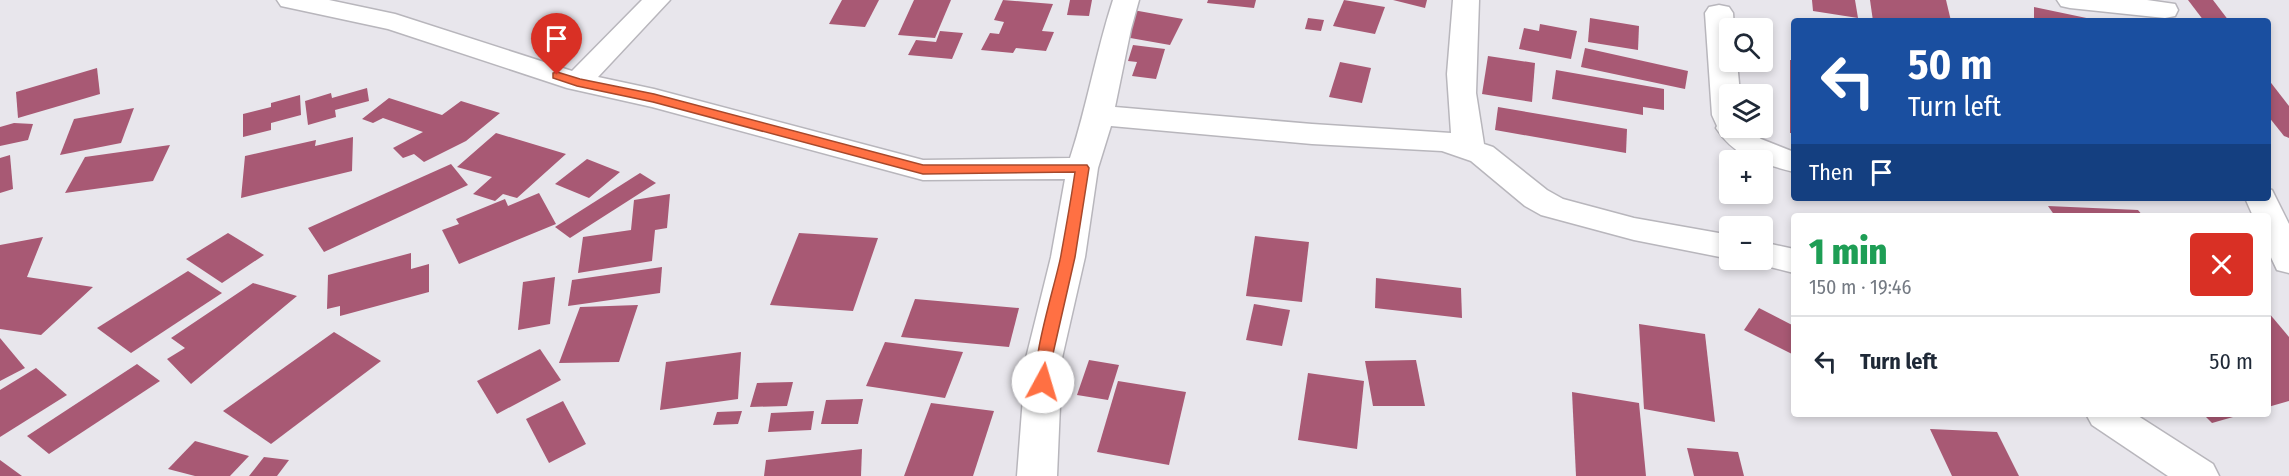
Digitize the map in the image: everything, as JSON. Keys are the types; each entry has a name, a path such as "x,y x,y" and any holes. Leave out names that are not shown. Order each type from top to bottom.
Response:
{"street":[{"path":"290,0 394,22 577,82 654,98 923,170 1082,168"},
{"path":"577,82 657,0"},
{"path":"1037,476 1044,358 1068,257 1082,168 1099,115 1117,29 1126,0"},
{"path":"1466,0 1462,45 1463,106 1464,130 1470,148"},
{"path":"2070,0 2165,10"},
{"path":"1719,13 1725,84"},
{"path":"1099,115 1312,134 1445,141 1470,148 1496,164 1536,198 1552,207 1634,229 1719,245"},
{"path":"1738,138 1757,149 1791,161"},
{"path":"2271,229 2289,261"},
{"path":"1773,256 1791,260"},
{"path":"2110,417 2199,476"}],"building":[{"path":"842,0 879,0 865,27 829,24"},
{"path":"914,0 951,0 935,38 898,35"},
{"path":"1003,0 1053,4 1042,31 1054,32 1046,51 1016,48 1013,53 981,50 990,33 999,34 1004,22 994,20"},
{"path":"1070,0 1092,0 1089,16 1067,15"},
{"path":"1208,0 1256,0 1254,8 1207,3"},
{"path":"1344,0 1385,7 1375,34 1333,26"},
{"path":"1393,0 1427,0 1425,8"},
{"path":"1812,0 1855,0 1858,18 1813,11"},
{"path":"1870,0 1946,0 1950,18 1873,18"},
{"path":"2188,0 2213,0 2227,18 2202,18"},
{"path":"2034,7 2086,18 2034,18"},
{"path":"1133,10 1183,19 1170,45 1119,36"},
{"path":"1308,18 1324,20 1321,31 1305,29"},
{"path":"1590,18 1639,26 1638,50 1588,42"},
{"path":"1540,24 1577,31 1571,59 1519,49 1524,28 1539,31"},
{"path":"940,31 963,33 952,59 908,55 916,40 936,42"},
{"path":"1133,45 1165,49 1156,79 1132,76 1137,62 1128,61"},
{"path":"1585,48 1688,71 1685,89 1581,67"},
{"path":"1488,56 1535,63 1532,102 1482,94"},
{"path":"1790,60 1791,60 1791,133"},
{"path":"1340,62 1371,68 1362,103 1329,97"},
{"path":"97,68 100,94 18,118 16,92"},
{"path":"1556,70 1664,89 1664,110 1643,107 1643,115 1552,99"},
{"path":"2271,83 2289,106 2289,138 2284,136 2271,120"},
{"path":"367,88 369,101 335,110 336,117 308,125 305,101 331,93 332,98"},
{"path":"300,95 301,115 271,123 271,130 243,137 243,114 271,107 271,103"},
{"path":"389,98 442,115 461,101 500,113 466,141 424,162 414,154 403,158 393,148 423,132 383,118 373,123 362,119"},
{"path":"1498,107 1627,129 1626,153 1495,130"},
{"path":"134,108 121,143 60,155 74,119"},
{"path":"14,123 33,124 28,140 0,146 0,127"},
{"path":"496,133 566,154 517,198 503,194 495,201 473,194 492,177 457,167"},
{"path":"353,137 352,171 241,198 245,156 316,140 315,146"},
{"path":"170,145 153,181 65,193 85,157"},
{"path":"10,155 13,189 0,193 0,158"},
{"path":"587,159 620,172 589,198 555,184"},
{"path":"451,164 468,185 324,252 308,228"},
{"path":"640,173 656,183 570,238 555,227"},
{"path":"539,193 556,224 459,264 442,230 459,224 456,219 505,199 508,206"},
{"path":"670,194 667,228 655,230 652,261 578,273 583,237 631,230 634,200"},
{"path":"2048,206 2138,210 2140,213 2053,213"},
{"path":"228,233 264,255 222,283 186,259"},
{"path":"799,233 878,238 853,311 770,305"},
{"path":"1255,236 1309,242 1302,302 1246,296"},
{"path":"43,237 27,277 93,287 41,335 0,329 0,245"},
{"path":"411,253 411,269 429,264 429,292 340,316 340,306 327,309 328,275"},
{"path":"662,267 660,293 568,306 572,280"},
{"path":"188,271 222,293 131,353 97,328"},
{"path":"555,277 550,324 518,330 523,282"},
{"path":"1376,278 1461,288 1462,318 1375,308"},
{"path":"253,283 297,296 191,384 167,359 185,348 171,338"},
{"path":"915,299 1019,308 1009,347 901,337"},
{"path":"1254,304 1290,310 1282,346 1246,340"},
{"path":"638,305 619,362 559,363 580,307"},
{"path":"1759,308 1791,324 1791,354 1744,330"},
{"path":"2271,316 2289,337 2289,401 2271,406"},
{"path":"1639,324 1705,334 1715,422 1644,409"},
{"path":"334,332 381,361 271,444 223,411"},
{"path":"0,338 25,368 0,381"},
{"path":"885,342 963,352 945,398 866,386"},
{"path":"540,349 561,380 497,414 477,381"},
{"path":"741,352 738,399 660,410 666,362"},
{"path":"1089,360 1119,365 1108,400 1077,395"},
{"path":"1416,360 1425,406 1373,406 1365,361"},
{"path":"137,364 160,381 49,454 27,436"},
{"path":"36,368 67,395 0,437 0,390"},
{"path":"1308,373 1364,381 1357,449 1298,440"},
{"path":"1118,381 1186,392 1169,465 1097,452"},
{"path":"793,382 787,406 750,407 757,383"},
{"path":"1572,392 1639,403 1646,476 1576,476"},
{"path":"863,399 858,424 821,424 826,400"},
{"path":"563,401 586,444 549,463 526,419"},
{"path":"931,403 994,411 973,476 904,476"},
{"path":"742,411 738,424 713,425 717,412"},
{"path":"814,411 811,430 768,432 771,413"},
{"path":"2206,417 2233,417 2212,423"},
{"path":"1930,429 1997,432 2019,476 1952,476"},
{"path":"195,441 249,456 230,476 195,476 168,469"},
{"path":"1687,448 1738,452 1744,476 1694,476"},
{"path":"862,449 861,476 764,476 766,460"},
{"path":"264,457 289,460 277,476 249,476"},
{"path":"0,460 22,476 0,476"}],"route":[{"path":"557,75 577,82 654,98 923,170 1082,168 1068,257 1044,358 1043,382"}]}
